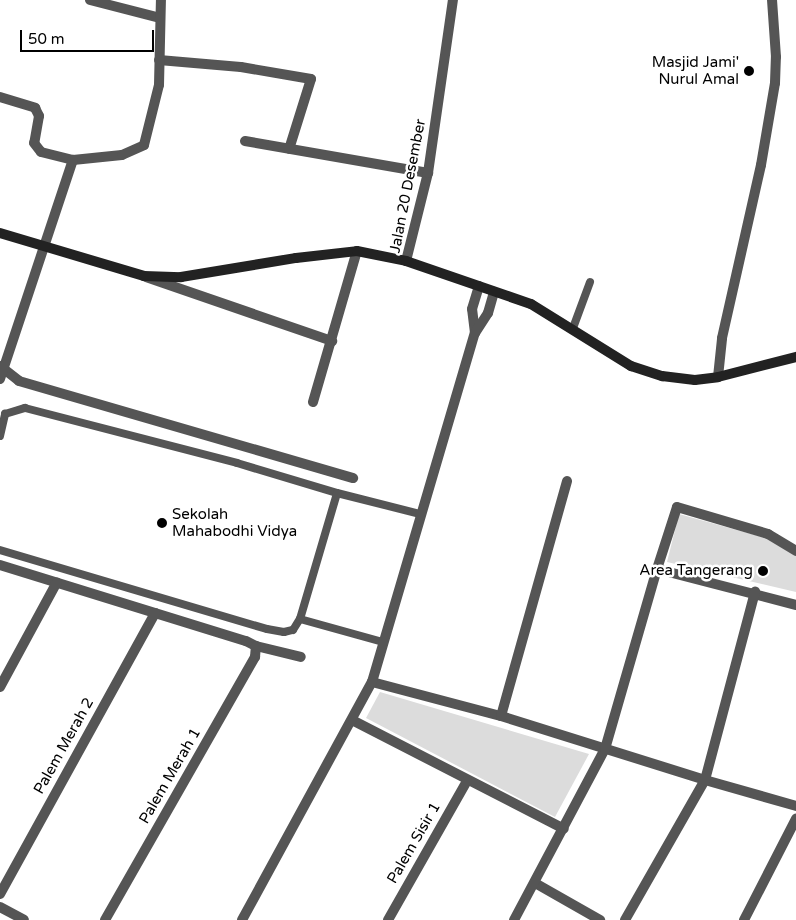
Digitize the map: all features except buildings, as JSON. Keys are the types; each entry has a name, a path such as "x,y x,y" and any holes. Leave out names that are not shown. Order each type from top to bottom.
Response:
{"street":[{"path":"90,0 160,18"},
{"path":"0,97 35,108 39,116 34,144 41,152 73,160 122,155 144,145 159,85 161,0"},
{"name":"Jalan 20 Desember","path":"453,0 428,173 406,261 531,304 573,328 631,366 662,376 686,379 718,377 796,357"},
{"path":"718,377 722,338 761,165 775,83 776,57 772,0"},
{"path":"159,60 241,67 311,79 289,149"},
{"path":"245,141 428,173"},
{"path":"0,379 2,367 73,160"},
{"path":"0,232 144,276 332,341"},
{"path":"144,276 181,277 296,258 357,251 406,261"},
{"path":"313,402 357,251"},
{"path":"475,332 472,309 479,286"},
{"path":"242,920 372,682 475,332 488,312 494,292"},
{"path":"2,367 19,381 353,478"},
{"path":"501,716 567,481"},
{"path":"514,920 605,749 677,507 768,534 796,550"},
{"path":"0,565 246,641 256,646 301,657"},
{"path":"657,569 755,592 796,605"},
{"path":"0,687 57,582"},
{"path":"625,920 705,780 755,592"},
{"name":"Palem Merah 2","path":"0,894 155,613"},
{"name":"Palem Merah 1","path":"105,920 255,658 256,646"},
{"path":"372,682 501,716 705,780 796,806"},
{"path":"352,720 467,781 564,829"},
{"name":"Palem Sisir 1","path":"388,920 467,781"},
{"path":"744,920 796,819"},
{"path":"534,883 600,920"},
{"path":"0,906 24,920"}],"lane":[{"path":"573,328 590,282"},
{"path":"0,436 6,414 24,408 237,463 337,493 420,514"},
{"path":"0,550 267,630 284,632 293,630 300,619 337,493"},
{"path":"300,619 383,642"}],"shaded area":[{"path":"679,514 777,541 796,554 796,592 667,562"},
{"path":"380,692 589,754 555,817 366,718"}],"place":[{"name":"Masjid Jami' Nurul Amal","path":"749,71"},
{"name":"Sekolah Mahabodhi Vidya","path":"162,523"},
{"name":"Area Tangerang","path":"763,571"}]}
